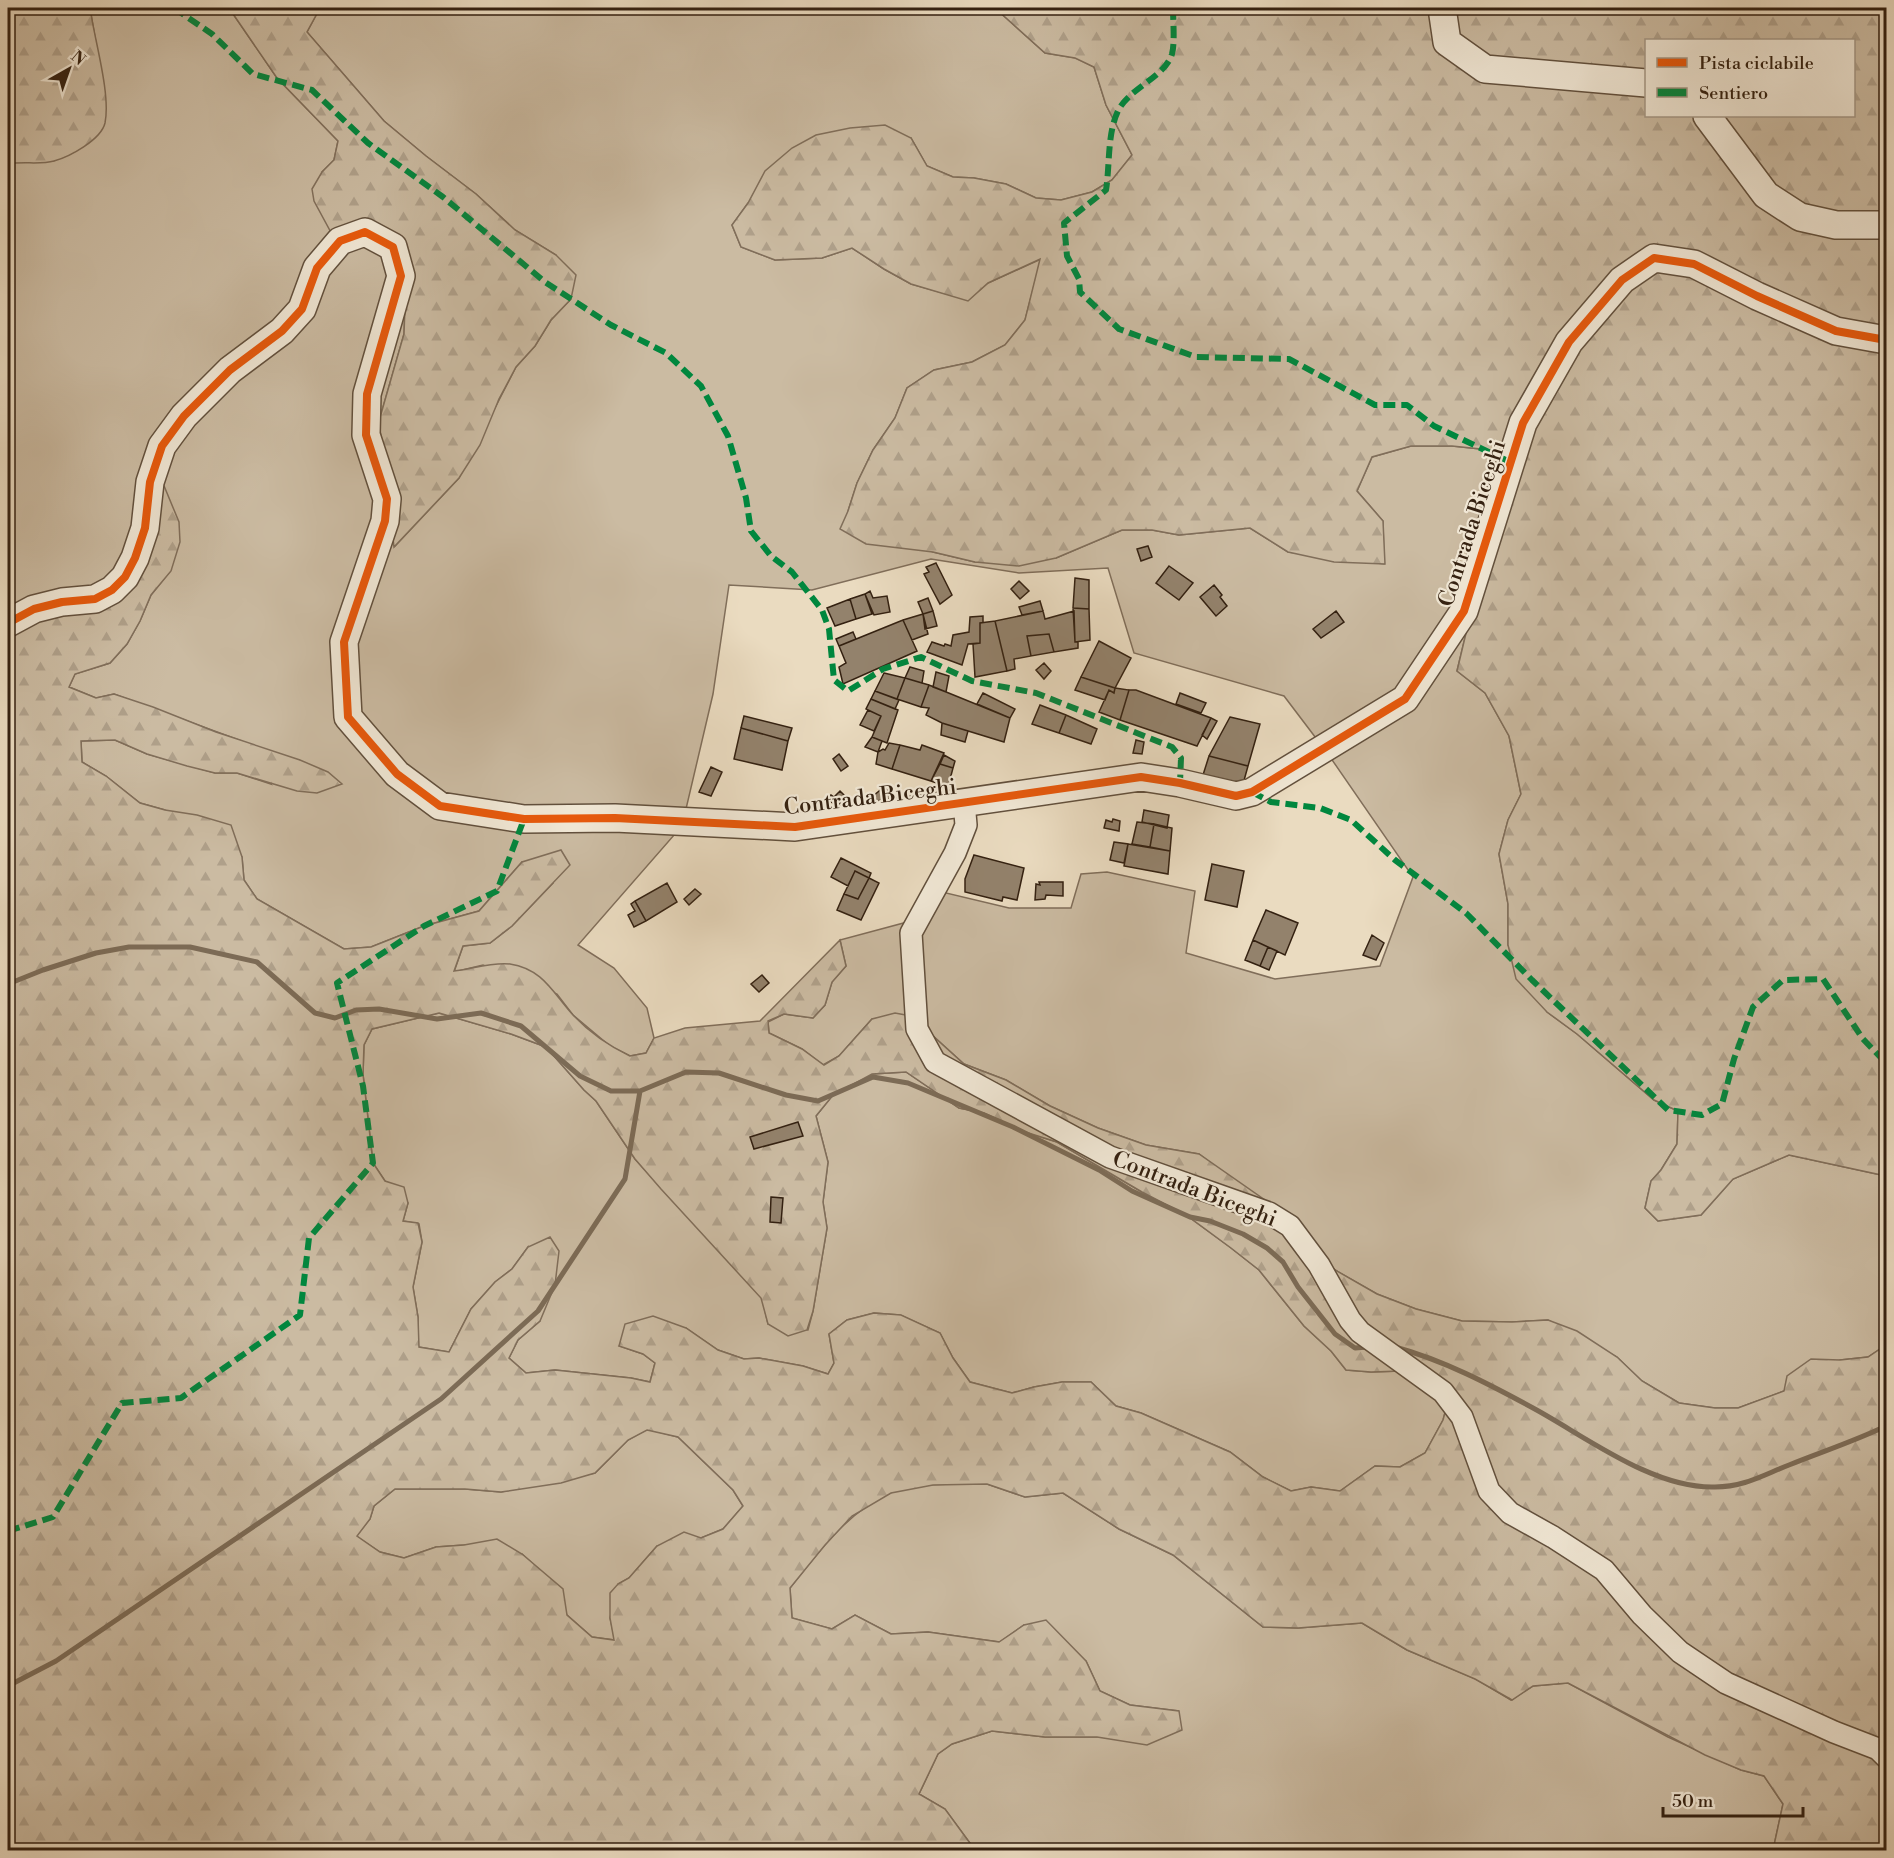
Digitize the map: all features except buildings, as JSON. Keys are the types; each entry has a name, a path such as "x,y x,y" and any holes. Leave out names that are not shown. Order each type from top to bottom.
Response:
{"street":[{"path":"1442,8 1447,42 1485,69 1645,83"},
{"path":"1708,117 1766,195 1800,217 1836,225 1887,225"},
{"name":"Contrada Biceghi","path":"8,622 34,609 62,602 95,599 112,590 125,577 135,558 145,528 150,482 162,446 184,416 230,370 282,331 302,309 317,268 340,241 365,232 393,247 401,276 367,394 366,435 387,499 386,521 344,642 348,717 397,774 441,806 524,819 615,818 795,827 1141,777 1236,796 1252,792 1405,699 1464,611 1523,423 1569,342 1622,280 1654,258 1694,264 1757,296 1836,331 1887,340"},
{"name":"Contrada Biceghi","path":"964,802 966,825 955,853 911,933 917,1029 935,1062 1110,1157 1269,1213 1290,1226 1319,1265 1350,1320 1360,1332 1443,1392 1462,1417 1489,1491 1510,1514 1553,1537 1604,1570 1642,1615 1680,1652 1726,1683 1834,1732 1878,1749 1887,1757"}],"green space":[{"path":"8,8 90,8 106,97 105,123 91,141 76,152 54,161 8,164"},
{"path":"90,8 229,8 277,78 338,141 334,160 322,172 375,236 406,279 404,334 379,421 395,546 459,478 516,367 535,346 551,320 571,299 556,255 515,230 476,194 384,121 307,32 320,8 995,8 1045,53 1076,58 1094,67 1106,105 1132,155 1112,180 1092,192 1061,200 1036,198 1006,184 953,177 927,166 911,138 748,203 732,225 741,247 775,260 822,258 852,248 911,284 968,300 988,283 1041,259 1025,320 1005,345 972,362 934,370 907,388 895,418 873,450 857,483 848,511 933,552 975,562 1056,558 1122,530 1152,530 1179,535 1250,528 1288,552 1384,564 1383,521 1357,491 1372,457 1411,446 1452,446 1490,450 1479,579 1457,671 1485,693 1509,736 1521,794 1508,820 1499,854 1508,904 1508,945 1547,1012 1577,1034 1654,1100 1678,1111 1677,1144 1661,1170 1651,1181 1645,1208 1658,1221 1701,1215 1733,1179 1789,1155 1886,1176 1886,1345 1868,1357 1840,1360 1784,1391 1738,1408 1715,1408 1679,1403 1642,1381 1617,1357 1548,1320 1462,1321 1416,1309 1377,1294 1335,1270 1236,1182 1199,1154 1146,1145 1098,1128 1050,1106 1006,1080 964,1064 911,1016 872,1019 839,1056 823,1065 802,1049 769,1033 768,1022 784,1014 813,1018 825,1005 832,982 846,966 840,940 922,918 938,891 1009,908 1071,908 1081,874 1107,872 1195,891 1186,953 1275,979 1380,966 1413,877 1328,754 1284,696 1134,653 1108,568 1019,573 931,559 812,590 729,585 713,694 682,826 578,945 614,968 647,1008 654,1038 646,1053 630,1056 610,1046 573,1015 557,994 483,965 454,972 463,946 490,943 512,926 553,883 522,862 479,911 424,926 371,947 344,949 257,899 244,880 242,857 165,810 140,803 106,776 82,762 81,741 115,740 147,754 215,773 237,773 271,784 242,741 114,694 96,698 69,687 75,674 110,663 127,644 151,595 171,570 137,563 8,632 8,164 20,161 53,161 76,151 105,96"},
{"path":"229,8 320,8 307,32 384,121 476,194 515,230 556,255 576,275 571,299 551,320 535,346 516,367 499,399 480,445 459,478 394,547 379,421 404,334 406,279 375,236 340,249 314,201 312,189 322,172 334,160 338,141 277,78"},
{"path":"995,8 1886,8 1886,1176 1789,1155 1733,1179 1701,1215 1658,1221 1645,1208 1651,1181 1661,1170 1677,1144 1678,1111 1654,1100 1577,1034 1547,1012 1516,979 1508,945 1508,904 1499,854 1508,820 1521,794 1509,736 1485,693 1457,671 1479,579 1490,450 1452,446 1411,446 1372,457 1357,491 1383,521 1385,564 1334,562 1288,552 1250,528 1179,535 1152,530 1122,530 1056,558 1019,566 975,562 933,552 866,544 840,529 857,483 873,450 895,418 907,388 934,370 972,362 1005,345 1025,320 1040,259 988,283 968,301 911,284 852,248 822,258 775,260 741,247 732,225 748,203 765,171 792,148 816,135 850,128 885,125 911,138 927,166 953,177 1006,184 1036,198 1061,200 1092,192 1112,180 1132,155 1106,105 1094,67 1075,58 1045,53"},
{"path":"155,464 179,522 180,542 171,571 151,595 127,644 110,663 75,674 69,687 96,698 114,694 153,707 216,732 300,760 328,772 342,784 317,793 297,791 237,773 215,773 187,766 147,754 115,740 81,741 82,762 106,776 140,803 231,825 242,857 244,880 257,899 344,949 371,947 424,926 479,911 522,862 561,850 570,865 512,926 490,943 463,946 454,971 510,964 531,971 546,983 586,1028 630,1056 646,1053 654,1038 685,1028 760,1021 840,940 846,966 832,982 825,1005 813,1018 784,1014 768,1021 769,1033 802,1049 824,1065 839,1056 872,1019 895,1013 911,1016 964,1064 1006,1080 1050,1106 1098,1128 1146,1145 1199,1154 1275,1207 1335,1270 1377,1294 1416,1309 1462,1321 1548,1320 1577,1331 1617,1357 1642,1381 1679,1403 1715,1408 1738,1408 1784,1391 1787,1376 1811,1359 1840,1360 1868,1357 1886,1345 1886,1850 1773,1850 1783,1804 1764,1776 1741,1770 1705,1755 1568,1683 1533,1686 1512,1700 1475,1679 1407,1650 1362,1623 1298,1628 1263,1627 1173,1555 1119,1529 1063,1493 1025,1497 987,1484 933,1485 891,1493 852,1516 790,1588 792,1618 832,1629 855,1615 891,1634 928,1632 999,1642 1024,1625 1046,1620 1086,1661 1100,1691 1130,1705 1179,1711 1182,1730 1147,1745 1097,1737 1045,1737 992,1731 952,1744 938,1754 919,1794 945,1809 975,1850 8,1850 8,632 137,563","holes":["439,1013 546,1047 596,1101 635,1159 761,1298 768,1324 788,1336 807,1330 813,1311 827,1228 823,1202 828,1162 816,1116 833,1095 872,1074 906,1072 959,1108 984,1113 1022,1131 1057,1142 1186,1215 1259,1270 1304,1326 1331,1351 1346,1370 1401,1371 1451,1391 1443,1420 1425,1453 1400,1467 1375,1466 1340,1491 1311,1487 1291,1491 1263,1477 1230,1452 1141,1413 1116,1406 1091,1382 1062,1382 1012,1393 970,1382 953,1358 940,1333 901,1315 874,1313 847,1320 829,1334 834,1363 828,1374 803,1366 759,1358 744,1359 718,1350 686,1328 653,1316 625,1324 619,1346 643,1354 655,1363 650,1382 555,1370 526,1373 509,1358 518,1340 540,1321 555,1285 559,1251 550,1237 528,1247 512,1269 495,1282 471,1309 449,1352 419,1347 418,1317 413,1287 422,1242 418,1223 403,1221 408,1203 404,1187 385,1181 373,1163 363,1074 364,1045 372,1029","647,1430 678,1437 733,1490 743,1506 723,1529 701,1538 684,1532 657,1546 629,1578 618,1584 610,1593 610,1618 614,1640 592,1637 567,1615 563,1589 522,1554 497,1539 436,1547 404,1558 380,1552 357,1536 370,1519 374,1506 395,1489 465,1489 501,1492 561,1483 595,1473 628,1440"]},
{"path":"439,1013 546,1047 596,1101 635,1159 762,1298 768,1324 808,1330 813,1311 827,1228 823,1202 828,1162 816,1116 833,1095 872,1074 906,1072 959,1108 984,1113 1022,1131 1057,1142 1186,1215 1259,1270 1304,1326 1331,1351 1346,1370 1401,1371 1451,1391 1443,1420 1425,1453 1400,1467 1375,1466 1340,1491 1311,1487 1291,1491 1263,1477 1230,1452 1141,1413 1116,1406 1091,1382 1062,1382 1012,1393 970,1382 953,1358 940,1333 900,1315 874,1313 847,1320 829,1334 834,1363 828,1374 803,1366 759,1358 744,1359 718,1350 686,1328 620,1346 643,1354 655,1363 650,1382 555,1370 526,1373 509,1358 518,1340 540,1321 528,1247 512,1269 495,1282 471,1309 449,1352 418,1347 418,1317 413,1287 422,1242 419,1224 403,1221 408,1203 385,1181 373,1163 363,1074 364,1045 372,1029"},
{"path":"647,1429 678,1437 733,1490 743,1506 723,1529 701,1538 657,1546 629,1578 618,1584 610,1618 615,1640 592,1637 567,1615 541,1571 522,1554 464,1545 436,1547 404,1558 380,1552 356,1536 370,1519 374,1506 395,1489 465,1489 501,1492 595,1473 628,1440"},
{"path":"938,1484 987,1484 1025,1497 1063,1493 1119,1529 1173,1555 1263,1627 1298,1628 1362,1623 1407,1650 1476,1679 1511,1700 1533,1686 1568,1683 1668,1737 1741,1770 1764,1776 1783,1804 1773,1850 975,1850 945,1809 919,1794 938,1754 952,1744 992,1731 1045,1737 1097,1737 1179,1711 1130,1705 1100,1691 1086,1661 1024,1625 1000,1642 928,1632 891,1634 855,1615 832,1629 792,1618 790,1588 835,1534 860,1511 900,1489"}],"waterway":[{"path":"8,984 96,953 129,947 190,947 257,962 315,1013 335,1018 356,1010 379,1009 437,1019 481,1013 521,1026 580,1076 611,1091 640,1091 686,1072 719,1073 786,1095 818,1101 873,1077 908,1083 1013,1127 1099,1170 1132,1191 1190,1217 1210,1221 1243,1234 1267,1248 1283,1262 1298,1287 1335,1334 1355,1348 1368,1347"},
{"path":"8,1686 56,1661 441,1399 538,1311 625,1179 640,1091"},
{"path":"1395,1347 1431,1359 1483,1382 1533,1408 1620,1459 1668,1479 1692,1485 1715,1487 1744,1483 1886,1426"}],"marked path":[{"path":"174,8 212,34 253,74 312,90 368,143 443,197 545,282 611,325 666,353 701,386 728,436 746,498 751,531 771,556 792,572 822,610 829,629 834,680 848,691 883,669 921,657 972,681 1036,693 1172,747 1181,758 1180,783"},
{"path":"1173,8 1173,44 1168,62 1123,103 1114,120 1106,190 1064,223 1067,256 1079,279 1080,292 1119,329 1196,357 1289,359 1375,405 1407,405 1434,426 1510,462"},
{"path":"1252,792 1271,802 1320,808 1351,820 1395,860 1466,913 1532,980 1668,1110 1702,1115 1722,1104 1734,1059 1753,1007 1783,980 1823,979 1863,1039 1886,1063"},
{"path":"8,1531 53,1517 122,1403 181,1398 300,1315 309,1238 373,1163 363,1086 337,983 424,926 497,891 524,819"}],"cycle path":[{"path":"8,623 34,609 62,602 95,599 112,590 125,577 135,558 145,528 150,482 162,446 184,416 230,370 282,331 302,309 317,268 340,241 365,232 393,247 401,276 367,394 366,435 387,499 385,521 344,642 348,717 397,774 440,806 524,819 615,818 795,827 1141,777 1236,796 1252,792 1405,699 1464,611 1523,423 1569,342 1622,280 1654,258 1694,264 1757,296 1836,331 1886,340"}]}
